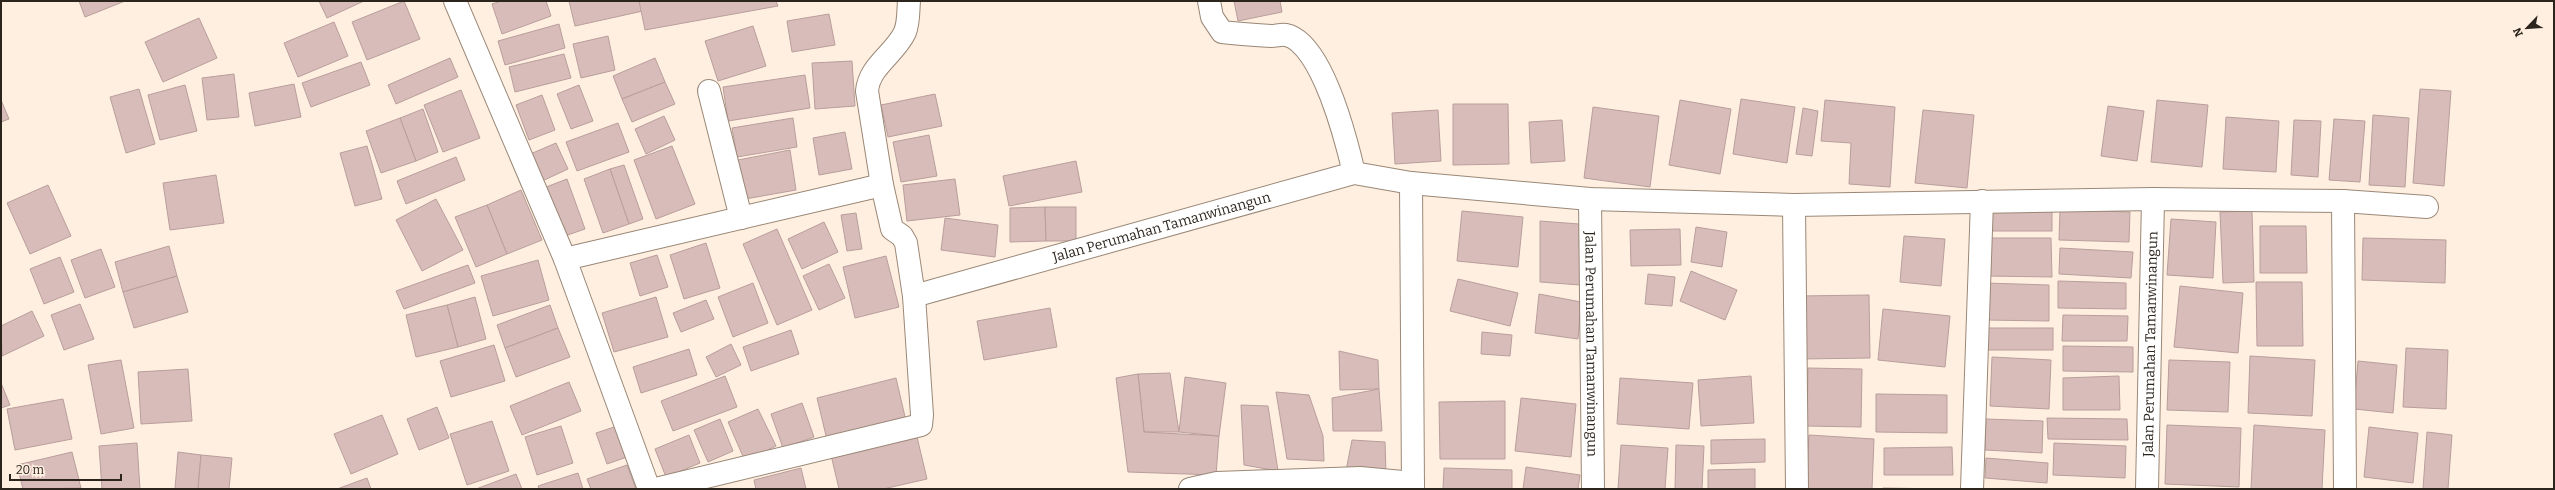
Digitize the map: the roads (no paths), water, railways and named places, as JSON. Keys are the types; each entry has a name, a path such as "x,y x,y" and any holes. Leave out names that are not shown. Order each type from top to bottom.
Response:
{"street":[{"path":"455,1 565,259 648,489"},
{"path":"656,489 921,425 922,415 914,296 906,243 902,236 892,229 882,185 867,91 868,83 873,72 905,32 909,1"},
{"path":"1209,1 1212,18 1222,32 1286,35 1298,40 1306,48 1317,66 1343,129 1354,174"},
{"path":"709,91 741,218"},
{"name":"Jalan Perumahan Tamanwinangun","path":"914,296 1354,174 1411,183 1590,199 1794,205 2153,199 2343,202 2427,207"},
{"path":"1190,489 1217,483 1360,478 1413,486 1411,183"},
{"path":"565,259 882,185"},
{"name":"Jalan Perumahan Tamanwinangun","path":"1590,199 1593,489"},
{"name":"Jalan Perumahan Tamanwinangun","path":"2148,489 2153,199"},
{"path":"1972,489 1982,201"},
{"path":"2343,202 2345,489"},
{"path":"1794,205 1797,489"}]}
